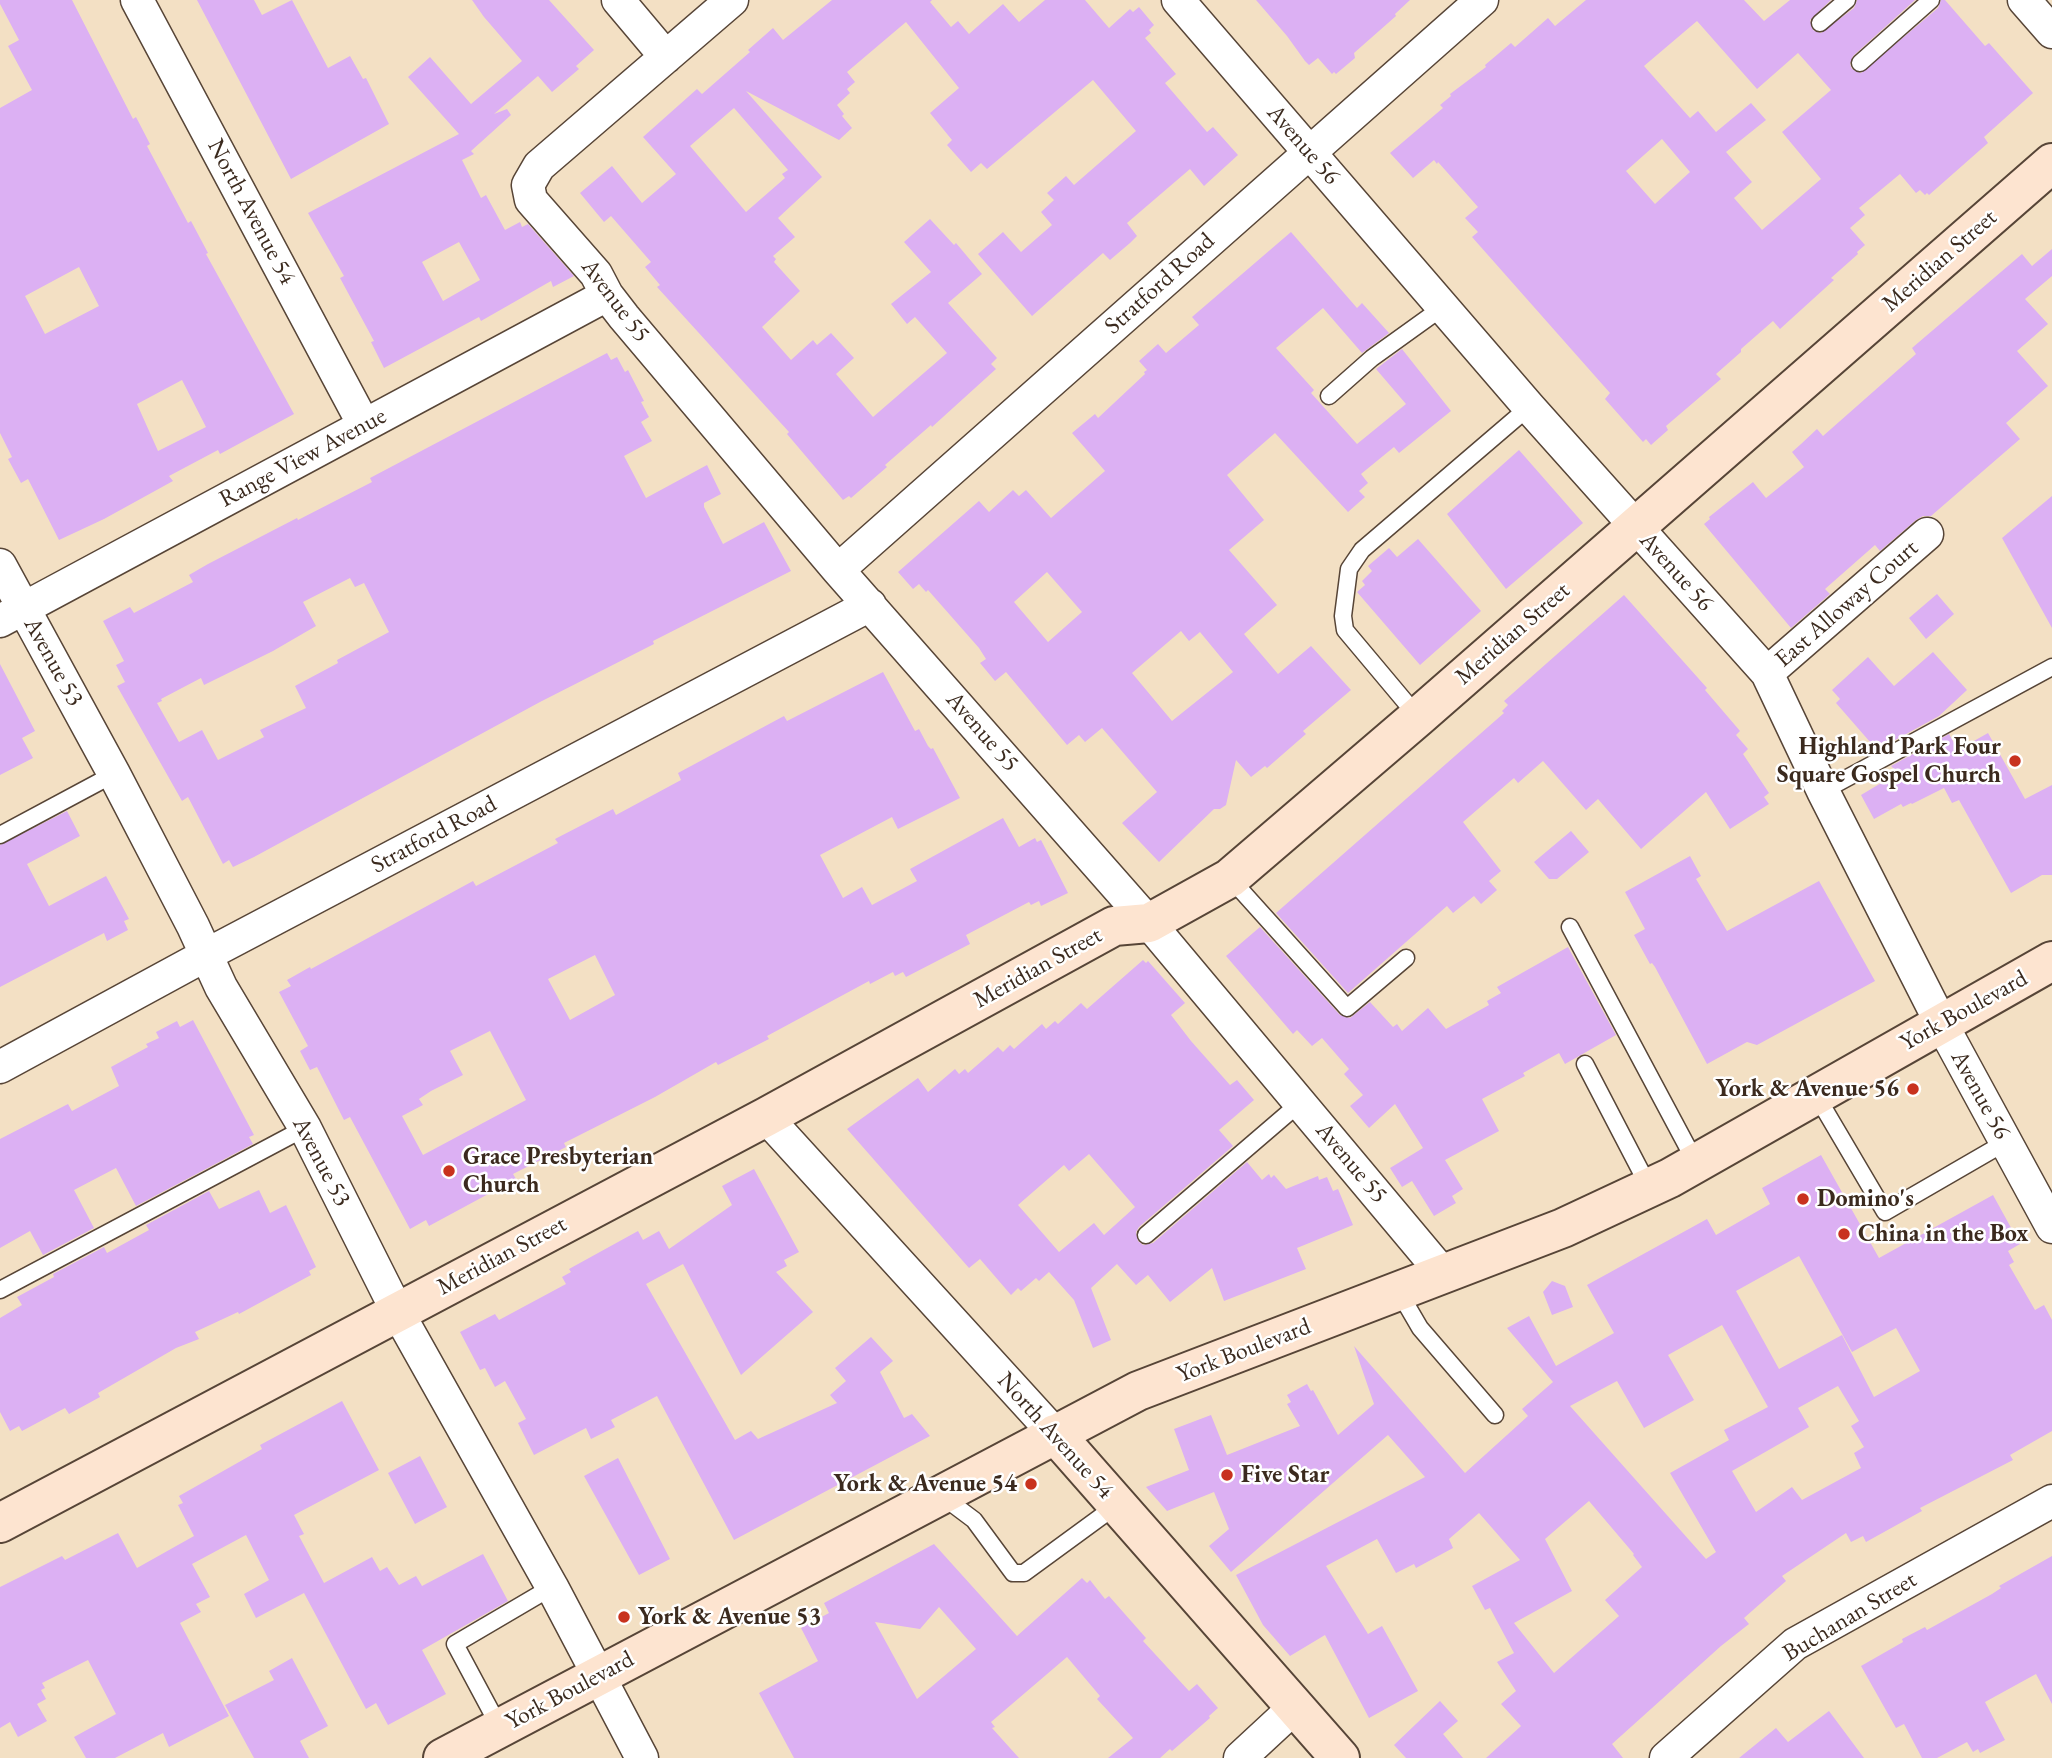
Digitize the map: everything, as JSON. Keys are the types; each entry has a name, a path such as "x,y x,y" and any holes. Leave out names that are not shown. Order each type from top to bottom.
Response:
{"street":[{"name":"North Avenue 54","path":"137,0 364,425"},
{"path":"618,0 666,57 732,0"},
{"name":"Avenue 56","path":"1178,0 1529,407 1767,673 1823,791 1941,1023 2052,1227"},
{"name":"Stratford Road","path":"838,570 1482,0"},
{"path":"2024,0 2052,32"},
{"name":"Avenue 55","path":"666,57 539,166 528,185 531,200 596,274 607,295 838,570 1149,923 1444,1275"},
{"name":"Meridian Street","path":"0,1522 766,1117 1114,926 1149,923 1230,878 2052,163"},
{"name":"Range View Avenue","path":"12,615 607,295"},
{"name":"East Alloway Court","path":"1767,673 1927,534"},
{"name":"Avenue 53","path":"0,565 12,615 114,774 222,987 305,1128 397,1311 552,1587 642,1758"},
{"name":"Stratford Road","path":"0,1067 206,955 870,605"},
{"name":"York Boulevard","path":"443,1758 1138,1391 1563,1228 1649,1188 2052,961"},
{"name":"North Avenue 54","path":"766,1117 1055,1434 1340,1758"},
{"name":"Buchanan Street","path":"1666,1758 1796,1644 2052,1501"},
{"path":"1240,1758 1295,1707"}],"lane":[{"path":"1820,23 1847,0"},
{"path":"1860,63 1931,0"},
{"path":"1329,396 1371,358 1443,307"},
{"path":"1418,717 1345,630 1343,617 1349,569 1362,550 1529,407"},
{"path":"1823,791 2052,667"},
{"path":"0,835 114,774"},
{"path":"1230,878 1347,1008 1406,958"},
{"path":"1570,927 1696,1163"},
{"path":"1585,1064 1649,1188"},
{"path":"1815,1095 1885,1212 2006,1142"},
{"path":"1146,1235 1301,1102"},
{"path":"0,1290 305,1128"},
{"path":"1399,1292 1420,1328 1495,1415"},
{"path":"940,1495 974,1520 1013,1573 1024,1573 1117,1505"},
{"path":"500,1728 455,1644 552,1587"}],"building":[{"path":"0,0 72,0 133,119 136,117 150,144 147,146 188,223 191,221 208,253 206,254 294,414 220,454 218,450 169,476 173,481 59,540 28,479 21,483 8,459 12,457 0,433 0,108 32,90 8,46 19,40","holes":["79,267 99,306 45,334 25,296","182,380 206,427 158,451 137,404"]},
{"path":"197,0 254,0 262,15 292,0 328,68 350,56 363,79 366,78 389,124 291,179"},
{"path":"472,0 549,0 594,50 576,66 579,69 552,92 538,76 494,114 507,109 511,115 471,151 474,154 462,160 481,198 486,195 505,230 520,222 522,227 528,224 574,276 553,287 551,281 481,321 479,317 384,368 371,342 374,341 340,278 344,276 308,213 459,134 408,77 430,57 471,104 522,61","holes":["459,242 480,280 443,301 422,262"]},
{"path":"832,0 932,0 930,2 951,27 958,21 969,34 1003,4 1019,22 1045,0 1085,0 1109,28 1130,9 1133,12 1139,7 1154,25 1145,38 1176,74 1165,83 1207,132 1213,127 1238,155 1204,186 1190,169 1127,223 1137,236 1130,243 1110,260 1103,253 1032,316 978,254 1003,232 1021,252 1052,225 1041,212 1054,200 1047,193 1066,176 1074,185 1136,131 1093,80 987,169 981,163 971,172 947,145 952,140 930,113 959,88 906,22 847,72 855,82 847,89 850,93 837,105 852,128 839,140 746,91 822,177 778,218 795,237 773,256 776,259 774,262 800,291 762,327 791,360 813,340 817,345 831,333 854,358 836,374 873,417 947,353 915,317 907,324 891,304 931,272 904,242 930,219 954,245 956,243 982,274 948,303 997,358 991,364 996,369 851,498 849,496 843,500 787,434 789,432 657,287 660,285 645,267 651,262 611,216 604,222 580,193 612,166 642,203 676,174 643,137 697,89 702,94 773,28 783,40","holes":["734,108 788,170 782,174 785,178 746,212 690,146"]},
{"path":"1256,0 1410,0 1354,53 1355,58 1336,74 1332,74 1318,58 1309,65"},
{"path":"1586,0 1744,0 1764,21 1790,0 1831,0 1810,20 1813,30 1821,33 1854,8 1857,0 1915,0 1853,56 1850,64 1852,69 1861,73 1938,8 1941,0 1945,0 1985,46 1989,43 2033,93 1984,137 1988,143 1929,195 1920,190 1916,193 1900,174 1859,208 1865,215 1850,228 1865,245 1858,254 1831,278 1834,280 1780,329 1773,321 1741,349 1741,352 1716,374 1721,379 1666,426 1668,430 1651,445 1646,439 1643,442 1605,399 1610,393 1472,237 1478,232 1465,218 1478,207 1438,162 1437,164 1434,160 1413,178 1390,153 1443,108 1440,105 1450,94 1486,67 1485,65 1511,43 1515,47 1548,18 1555,26","holes":["1697,21 1757,89 1798,53 1831,90 1782,132 1821,179 1762,230 1734,198 1752,182 1726,152 1766,120 1751,103 1716,132 1698,111 1690,118 1644,66","1662,139 1690,172 1655,204 1626,171"]},
{"path":"1291,232 1357,308 1362,303 1389,333 1362,353 1323,308 1276,348 1314,390 1311,393 1357,444 1406,404 1376,369 1402,349 1451,411 1399,453 1394,447 1361,474 1368,483 1359,491 1365,497 1348,512 1275,433 1227,475 1264,520 1229,550 1277,605 1244,634 1278,674 1311,646 1351,690 1303,731 1306,734 1267,768 1265,766 1251,777 1236,760 1226,805 1214,809 1159,862 1122,823 1157,792 1102,728 1085,742 1079,735 1067,745 1006,672 995,681 980,663 986,659 979,648 928,590 926,592 919,584 913,589 898,572 979,501 989,512 1013,490 1019,496 1026,490 1051,518 1105,471 1072,433 1095,414 1098,418 1145,374 1147,370 1139,361 1158,344 1166,353 1199,325 1192,317","holes":["1047,572 1082,612 1048,642 1014,602","1181,631 1189,641 1200,632 1233,672 1172,721 1132,673"]},
{"path":"2052,249 2052,276 2025,299 2048,324 2017,351 2048,386 2006,423 2020,439 1931,516 1916,520 1880,551 1875,545 1825,589 1830,594 1791,628 1704,524 1753,482 1766,498 1804,467 1792,452 1817,429 1823,436 1916,354 1912,348 2022,254 2032,266"},
{"path":"607,353 611,360 617,357 625,372 628,370 649,417 641,422 652,441 624,456 646,498 707,465 721,494 704,503 704,507 723,544 764,522 791,571 653,641 654,644 540,702 254,857 233,867 229,860 223,864 188,797 182,801 117,686 125,682 116,665 124,661 103,621 130,607 134,613 193,582 189,575 372,482 370,478","holes":["350,578 355,587 364,583 389,632 295,686 306,708 260,730 264,737 218,760 202,730 179,742 157,703 162,701 161,699 201,678 204,685 273,651 316,626 303,602"]},
{"path":"1519,450 1583,523 1506,589 1447,514"},
{"path":"2052,496 2052,628 2002,538"},
{"path":"1418,539 1481,611 1420,665 1357,592 1365,585 1362,581 1372,571 1368,566 1389,548 1397,557"},
{"path":"1937,594 1954,614 1926,639 1909,618"},
{"path":"1624,595 1707,688 1705,690 1740,731 1736,735 1748,749 1743,754 1769,793 1764,797 1769,804 1730,829 1706,792 1641,849 1598,799 1586,810 1543,761 1518,783 1514,778 1463,822 1501,871 1489,881 1497,890 1481,904 1474,896 1453,913 1447,906 1348,993 1276,913 1504,713 1502,711 1508,705 1504,701"},
{"path":"1933,652 1967,690 1939,716 1877,750 1836,703 1840,699 1832,690 1868,657 1894,686"},
{"path":"0,664 35,731 22,738 33,758 0,775"},
{"path":"883,672 915,731 919,729 928,746 933,748 960,798 898,829 892,817 820,855 843,898 862,887 872,905 917,881 910,869 1003,818 1019,847 1035,838 1037,842 1041,840 1068,893 1041,906 1039,901 1031,905 1029,902 966,935 970,944 906,977 903,972 895,976 893,972 870,984 869,981 767,1036 769,1039 718,1065 716,1062 655,1097 564,1143 566,1147 513,1174 516,1179 429,1226 426,1220 410,1229 350,1117 344,1120 317,1067 310,1070 300,1051 308,1046 279,992 291,986 287,980 473,881 476,886 558,843 555,839 613,809 616,815 681,780 678,773 784,716 787,721","holes":["595,955 615,995 570,1020 548,979","490,1031 526,1100 423,1155 402,1116 423,1105 419,1099 463,1075 450,1051"]},
{"path":"1988,733 2025,799 2052,785 2052,875 2042,875 2011,893 1959,800 1952,803 1944,788 1912,804 1903,807 1901,804 1874,819 1861,795 1898,773 1891,766 1949,734 1958,750"},
{"path":"67,811 80,836 27,864 49,906 106,876 129,919 124,921 128,930 107,941 104,933 0,987 0,845"},
{"path":"1571,831 1589,852 1557,879 1549,879 1534,862"},
{"path":"1690,856 1701,876 1696,879 1727,931 1819,881 1875,981 1757,1045 1747,1042 1707,1064 1655,967 1650,964 1634,935 1645,929 1625,892"},
{"path":"1260,927 1340,1015 1350,1018 1370,1002 1393,1027 1397,1024 1402,1031 1428,1008 1446,1029 1489,1005 1487,1001 1501,993 1497,987 1568,947 1616,1035 1565,1064 1559,1053 1523,1073 1525,1076 1482,1099 1499,1131 1445,1160 1463,1189 1452,1196 1456,1203 1434,1216 1412,1181 1402,1187 1390,1168 1423,1148 1395,1104 1369,1128 1350,1106 1363,1095 1344,1074 1349,1069 1322,1038 1312,1046 1297,1030 1293,1034 1226,956"},
{"path":"1143,960 1146,963 1148,961 1185,1003 1171,1015 1230,1085 1237,1080 1254,1100 1219,1130 1233,1146 1139,1227 1136,1232 1138,1241 1143,1245 1153,1243 1247,1162 1262,1180 1269,1174 1271,1178 1274,1175 1286,1189 1318,1176 1319,1180 1327,1177 1333,1191 1338,1189 1353,1225 1297,1248 1306,1269 1224,1301 1212,1268 1170,1302 1148,1275 1136,1285 1117,1264 1091,1288 1111,1340 1093,1348 1074,1300 1049,1272 1039,1281 1036,1278 1021,1291 1018,1288 1011,1295 980,1259 969,1268 847,1129 918,1078 928,1092 955,1069 959,1074 965,1069 968,1073 998,1047 1003,1052 1010,1045 1014,1049 1042,1024 1046,1029 1055,1021 1058,1024 1081,1003 1087,1009","holes":["1089,1154 1135,1207 1104,1235 1094,1223 1059,1252 1018,1205 1064,1165 1069,1171"]},
{"path":"193,1020 254,1135 249,1137 253,1144 136,1206 116,1168 74,1190 94,1228 43,1255 30,1231 0,1248 0,1139 68,1104 72,1111 119,1086 111,1067 148,1047 146,1044 159,1038 156,1032 177,1021 180,1027"},
{"path":"1821,1155 1879,1258 1993,1195 2020,1244 2008,1251 2014,1262 2009,1265 2035,1310 2044,1305 2052,1320 2052,1431 2010,1455 2013,1460 1920,1508 1922,1511 1866,1542 1863,1536 1851,1542 1846,1533 1782,1576 1786,1581 1744,1618 1749,1624 1612,1744 1623,1758 1486,1758 1521,1726 1501,1704 1516,1691 1497,1662 1514,1653 1490,1608 1485,1610 1472,1586 1520,1560 1479,1513 1449,1539 1453,1548 1416,1568 1414,1564 1396,1573 1377,1539 1326,1566 1368,1634 1382,1626 1418,1691 1369,1718 1325,1635 1290,1656 1263,1625 1236,1575 1425,1477 1388,1435 1231,1572 1209,1546 1229,1529 1214,1492 1167,1511 1146,1487 1189,1470 1174,1429 1211,1415 1227,1455 1300,1426 1287,1404 1291,1402 1287,1395 1307,1384 1338,1435 1374,1404 1354,1346 1465,1473 1528,1416 1522,1409 1553,1382 1507,1328 1529,1316 1556,1366 1614,1333 1587,1285 1707,1219 1716,1235 1770,1204 1762,1188","holes":["1799,1256 1852,1352 1896,1328 1920,1371 1874,1397 1842,1335 1779,1369 1736,1291","1722,1325 1768,1407 1724,1430 1729,1440 1670,1473 1716,1552 1706,1559 1570,1406 1617,1381 1644,1428 1694,1400 1668,1355","1838,1386 1859,1421 1851,1426 1864,1447 1854,1453 1861,1468 1802,1500 1792,1487 1756,1512 1732,1471 1809,1427 1798,1408","1589,1501 1642,1567 1605,1600 1619,1616 1554,1673 1514,1623 1572,1591 1545,1539"]},
{"path":"754,1169 799,1252 784,1260 787,1266 776,1272 813,1312 741,1375 683,1264 646,1284 735,1440 751,1431 758,1439 837,1403 830,1395 846,1381 835,1368 871,1337 893,1361 880,1372 904,1418 912,1414 930,1436 734,1540 657,1396 611,1420 615,1427 591,1439 586,1428 534,1455 518,1423 526,1419 505,1381 495,1387 485,1368 480,1370 460,1332 495,1314 499,1320 566,1284 562,1277 571,1272 569,1269 638,1231 643,1240 659,1231 669,1249 732,1205 722,1186"},
{"path":"259,1190 270,1213 286,1205 316,1267 309,1271 311,1275 239,1314 238,1312 195,1332 199,1339 176,1348 98,1393 100,1397 69,1414 65,1408 22,1431 19,1426 10,1431 0,1412 0,1318 22,1305 17,1297 104,1247 107,1253 149,1230 146,1225 209,1191 219,1209"},
{"path":"1552,1281 1565,1286 1573,1307 1552,1315 1543,1292"},
{"path":"342,1401 379,1470 294,1515 304,1534 299,1536 324,1583 372,1557 380,1571 387,1567 399,1585 416,1576 422,1586 483,1554 508,1601 422,1650 446,1694 388,1725 376,1703 366,1709 304,1593 256,1618 244,1594 269,1580 246,1535 192,1564 210,1597 196,1604 201,1612 180,1623 229,1716 169,1747 163,1733 115,1758 86,1758 74,1737 116,1714 88,1660 42,1683 45,1688 41,1690 46,1699 37,1704 47,1721 18,1737 10,1722 0,1728 0,1587 62,1556 65,1560 118,1533 137,1568 194,1536 178,1505 183,1503 179,1496 262,1449 260,1445"},
{"path":"420,1456 447,1507 415,1524 388,1473"},
{"path":"618,1458 670,1559 639,1575 584,1476"},
{"path":"934,1544 1017,1636 1082,1578 1087,1583 1090,1580 1105,1599 1109,1596 1146,1638 1143,1641 1189,1691 1197,1684 1218,1708 1172,1751 1170,1749 1160,1758 1108,1758 1133,1738 1097,1699 1100,1696 1067,1657 991,1722 995,1727 992,1728 1019,1758 794,1758 759,1693 818,1661 801,1628 829,1613 824,1603","holes":["939,1607 976,1649 917,1699 875,1622 920,1629"]},
{"path":"2052,1556 2052,1704 2036,1674 1985,1702 2005,1740 1980,1753 1978,1749 1973,1752 1967,1742 1937,1758 1922,1758 1904,1724 1896,1728 1861,1666 1903,1642 1902,1639 1925,1627 1927,1630 1992,1594 2001,1588 1999,1586"},
{"path":"292,1658 328,1726 300,1741 309,1758 254,1758 225,1705 274,1680 269,1671"},
{"path":"1440,1701 1458,1721 1443,1734 1463,1758 1406,1758 1394,1745"},
{"path":"1829,1711 1864,1758 1739,1758 1776,1728 1788,1742"}],"place":[{"name":"Highland Park Four Square Gospel Church","path":"2015,761"},
{"name":"York & Avenue 56","path":"1913,1089"},
{"name":"Grace Presbyterian Church","path":"449,1171"},
{"name":"Domino's","path":"1803,1199"},
{"name":"China in the Box","path":"1844,1234"},
{"name":"Five Star","path":"1227,1475"},
{"name":"York & Avenue 54","path":"1031,1484"},
{"name":"York & Avenue 53","path":"624,1617"}]}
